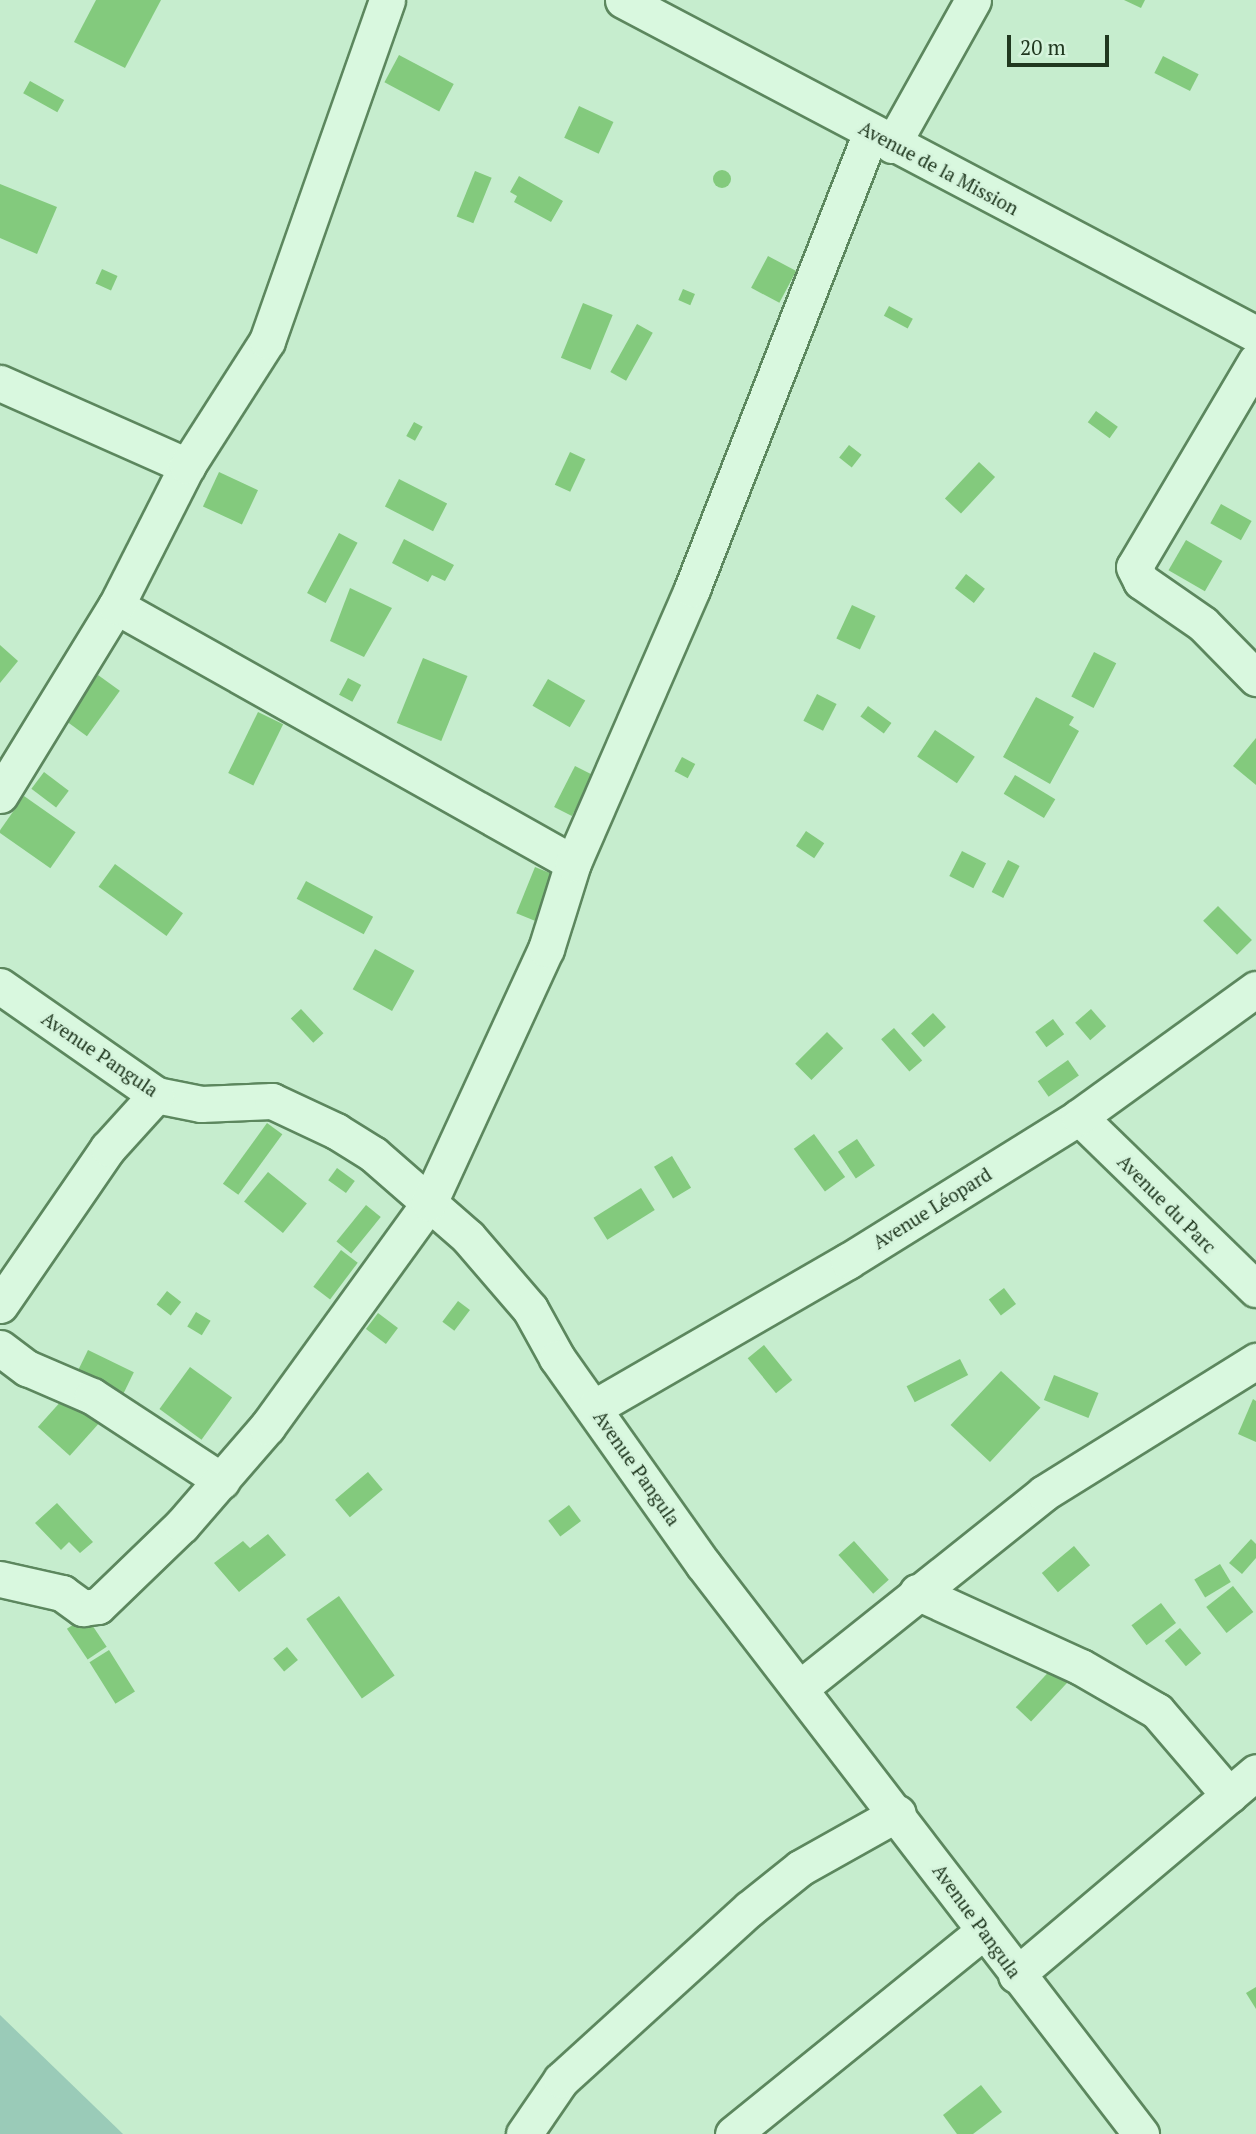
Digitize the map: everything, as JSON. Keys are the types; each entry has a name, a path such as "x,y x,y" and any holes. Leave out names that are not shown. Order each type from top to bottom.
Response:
{"street":[{"path":"0,795 116,606 187,466 252,367 274,324 341,122 387,0"},
{"name":"Avenue de la Mission","path":"623,0 1256,334"},
{"path":"0,1580 53,1590 91,1609 222,1481 429,1203 546,949 573,863 882,139 973,0"},
{"path":"1256,362 1134,567 1141,581 1203,624 1256,678"},
{"path":"0,383 187,466"},
{"path":"116,606 573,863"},
{"name":"Avenue Pangula","path":"0,986 156,1095 185,1103 264,1101 285,1106 373,1154 429,1203 511,1285 557,1358 595,1407 703,1564 898,1813 1016,1975 1142,2134"},
{"name":"Avenue Léopard","path":"595,1407 848,1261 1080,1117 1256,989"},
{"path":"0,1305 108,1148 156,1095"},
{"name":"Avenue du Parc","path":"1080,1117 1256,1289"},
{"path":"0,1348 27,1367 92,1396 222,1481"},
{"path":"800,1688 1044,1493 1256,1362"},
{"path":"917,1592 1081,1667 1157,1711 1230,1795"},
{"path":"1016,1975 1256,1772"},
{"path":"524,2134 561,2080 749,1909 800,1868 898,1813"},
{"path":"733,2134 984,1931"}],"green space":[{"path":"0,2015 123,2134 0,2134"}],"building":[{"path":"96,0 161,0 125,68 74,42"},
{"path":"1124,0 1145,0 1141,8"},
{"path":"399,55 454,84 439,111 384,82"},
{"path":"1163,56 1199,74 1190,91 1154,73"},
{"path":"30,81 64,100 57,112 23,93"},
{"path":"579,106 613,122 599,154 564,138"},
{"path":"722,170 728,173 731,179 728,185 722,188 716,185 713,179 716,173"},
{"path":"475,171 492,178 473,223 457,216"},
{"path":"519,176 563,201 551,222 514,202 517,196 510,192"},
{"path":"0,184 57,207 37,254 0,238"},
{"path":"768,256 796,271 779,303 751,288"},
{"path":"102,269 118,276 111,291 95,284"},
{"path":"683,289 695,294 690,305 678,300"},
{"path":"583,303 613,315 591,370 561,358"},
{"path":"889,306 913,319 908,328 884,316"},
{"path":"637,324 653,333 626,381 610,372"},
{"path":"1096,411 1118,427 1110,438 1088,422"},
{"path":"414,422 423,427 415,441 406,436"},
{"path":"849,445 862,455 852,467 839,458"},
{"path":"570,452 585,459 570,492 555,485"},
{"path":"979,462 995,477 961,514 945,499"},
{"path":"219,472 258,490 242,525 203,506"},
{"path":"399,479 447,504 433,531 385,507"},
{"path":"1221,504 1252,521 1241,540 1210,523"},
{"path":"339,533 358,543 326,603 307,593"},
{"path":"404,539 454,565 445,581 432,575 428,582 392,563"},
{"path":"1186,540 1222,561 1205,591 1168,570"},
{"path":"966,574 985,589 974,603 955,588"},
{"path":"350,588 392,608 364,657 330,641"},
{"path":"852,605 876,616 860,650 836,639"},
{"path":"0,645 18,661 0,683"},
{"path":"1094,652 1116,663 1094,708 1071,697"},
{"path":"423,658 468,676 441,741 397,723"},
{"path":"98,675 120,691 87,736 65,720"},
{"path":"348,678 361,685 352,702 339,695"},
{"path":"548,679 585,700 570,727 532,706"},
{"path":"817,694 837,704 823,731 803,721"},
{"path":"1036,697 1074,717 1069,725 1079,731 1050,784 1003,757"},
{"path":"868,706 891,723 884,734 860,717"},
{"path":"258,712 283,724 253,785 228,773"},
{"path":"935,730 975,757 957,783 917,757"},
{"path":"1256,738 1256,785 1233,766"},
{"path":"682,757 695,764 688,778 674,771"},
{"path":"575,766 593,775 572,816 554,807"},
{"path":"44,772 69,791 56,807 31,789"},
{"path":"1015,775 1055,799 1044,818 1004,794"},
{"path":"24,796 76,832 50,868 0,833"},
{"path":"806,831 824,843 814,858 796,846"},
{"path":"962,851 986,863 973,888 949,876"},
{"path":"1008,860 1020,866 1003,898 992,892"},
{"path":"115,864 183,913 166,936 99,887"},
{"path":"535,867 555,875 537,922 516,913"},
{"path":"306,881 373,917 364,934 297,899"},
{"path":"1218,906 1252,940 1237,955 1203,921"},
{"path":"375,949 414,971 392,1011 353,989"},
{"path":"301,1009 324,1033 313,1043 291,1019"},
{"path":"1091,1009 1106,1026 1090,1040 1075,1023"},
{"path":"933,1013 946,1027 924,1047 911,1033"},
{"path":"1053,1019 1064,1034 1046,1047 1035,1032"},
{"path":"894,1028 922,1060 909,1072 881,1039"},
{"path":"827,1032 843,1048 811,1080 795,1064"},
{"path":"1068,1060 1079,1076 1049,1097 1038,1081"},
{"path":"267,1123 282,1134 238,1195 223,1184"},
{"path":"814,1134 845,1177 825,1192 794,1149"},
{"path":"857,1139 875,1166 856,1178 838,1152"},
{"path":"672,1156 691,1188 673,1199 654,1167"},
{"path":"337,1168 355,1181 346,1193 328,1180"},
{"path":"268,1172 307,1203 283,1233 244,1202"},
{"path":"641,1188 655,1210 607,1240 594,1218"},
{"path":"366,1205 381,1217 351,1253 336,1242"},
{"path":"341,1250 358,1263 330,1299 313,1287"},
{"path":"1004,1288 1016,1304 1001,1315 989,1299"},
{"path":"167,1291 181,1302 171,1315 157,1304"},
{"path":"458,1301 470,1310 454,1331 442,1322"},
{"path":"196,1312 211,1321 202,1335 187,1327"},
{"path":"378,1313 398,1328 386,1344 366,1329"},
{"path":"764,1345 792,1380 776,1393 748,1358"},
{"path":"88,1350 134,1372 120,1401 74,1379"},
{"path":"960,1359 968,1375 915,1402 907,1386"},
{"path":"190,1367 232,1398 202,1440 159,1409"},
{"path":"1001,1371 1040,1408 990,1462 951,1425"},
{"path":"1054,1375 1099,1393 1088,1418 1044,1400"},
{"path":"72,1389 104,1418 70,1456 38,1427"},
{"path":"1253,1399 1256,1401 1256,1442 1238,1434"},
{"path":"368,1472 383,1490 350,1517 335,1500"},
{"path":"57,1503 93,1542 80,1553 69,1542 61,1550 35,1523"},
{"path":"569,1505 581,1521 560,1537 548,1521"},
{"path":"268,1534 286,1555 239,1592 214,1563 243,1541 250,1548"},
{"path":"1251,1539 1256,1544 1256,1558 1242,1574 1229,1563"},
{"path":"854,1541 889,1580 873,1594 838,1555"},
{"path":"1074,1546 1090,1565 1058,1592 1042,1573"},
{"path":"1220,1564 1231,1582 1205,1597 1194,1579"},
{"path":"1233,1586 1253,1612 1227,1633 1206,1607"},
{"path":"339,1596 395,1675 362,1698 306,1619"},
{"path":"1161,1603 1176,1623 1146,1645 1131,1625"},
{"path":"86,1616 107,1647 88,1660 67,1629"},
{"path":"1180,1628 1201,1653 1186,1666 1165,1641"},
{"path":"287,1647 298,1660 284,1672 273,1659"},
{"path":"109,1650 135,1692 115,1704 89,1662"},
{"path":"1056,1664 1071,1678 1031,1721 1016,1707"},
{"path":"1256,1987 1256,2009 1246,1993"},
{"path":"981,2085 1002,2112 973,2134 957,2134 943,2115"}]}
